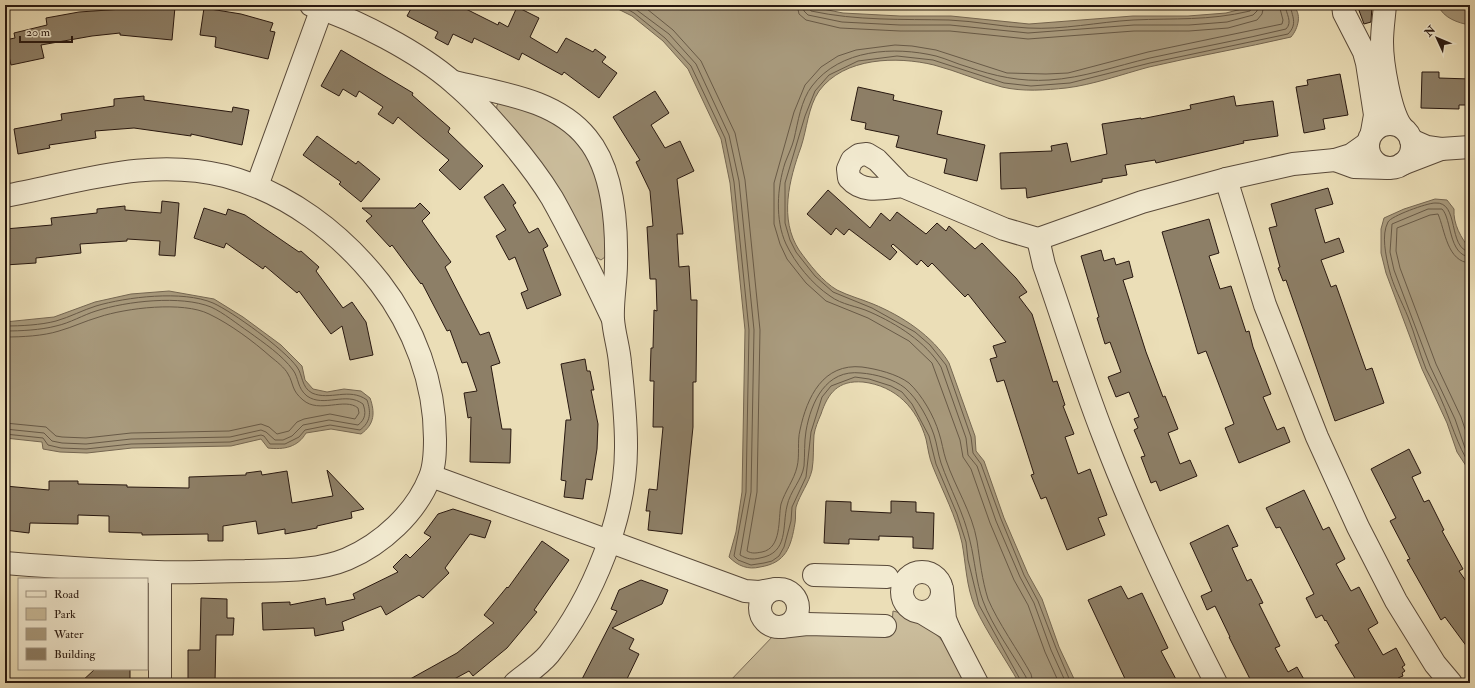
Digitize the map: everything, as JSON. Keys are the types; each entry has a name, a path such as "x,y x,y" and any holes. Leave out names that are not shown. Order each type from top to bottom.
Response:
{"street":[{"path":"1343,5 1344,13 1364,52 1367,63 1375,115 1370,138 1370,157 1381,166 1395,166 1410,153 1406,133 1395,118 1384,59 1382,42 1385,5"},
{"path":"257,186 316,7 363,26 409,51 454,82 504,136 551,197 581,252 613,320"},
{"path":"454,82 517,97 550,109 571,122 587,137 600,157 608,182 615,227 616,263 613,320 620,362 626,445 624,475 617,516 609,542 591,586 548,655 540,683"},
{"path":"902,186 1004,229 1038,239 1142,202 1226,179 1293,164 1335,160 1351,155 1370,138 1376,128 1389,123 1427,147 1441,149 1470,147"},
{"path":"1335,160 1354,167 1395,166 1441,149"},
{"path":"5,196 68,181 131,170 192,170 224,176 257,186 282,198 328,230 355,255 378,281 403,318 423,365 431,392 435,421 435,445 431,476 418,501 399,523 369,548 344,560 321,566 285,570 160,572 5,563"},
{"path":"1226,179 1266,305 1317,437 1358,527 1396,601 1435,664 1451,683"},
{"path":"1038,239 1044,265 1104,437 1144,534 1179,612 1216,683"},
{"path":"431,476 737,589 759,592 775,589 788,591 796,600 802,618"},
{"path":"160,572 160,683"},
{"path":"814,575 888,576 905,573 931,574 940,583 942,589 945,619 949,629 977,683"},
{"path":"919,573 909,577 903,587 903,598 910,608 933,617 949,629"},
{"path":"888,576 893,579 902,592"},
{"path":"737,589 748,597 770,625 781,627 802,618 886,626"},
{"path":"762,616 760,611 762,600 770,591 775,589"},
{"path":"921,612 932,609 937,605 942,595 942,589"},
{"path":"515,683 548,655"}],"green space":[{"path":"502,100 557,123 574,137 598,171 610,247 605,257 601,260 594,256 496,114 497,105"},
{"path":"893,611 920,621 930,629 948,648 970,683 728,683 775,634 891,635"}],"water":[{"path":"610,5 803,5 843,13 900,16 951,16 1029,24 1133,16 1188,16 1226,13 1257,5 1292,5 1295,8 1298,21 1296,30 1291,37 1149,67 1076,87 1034,90 1010,89 993,85 943,67 904,60 888,60 857,65 842,71 819,91 812,104 793,173 788,199 789,225 793,238 799,250 812,267 821,278 832,287 895,314 906,321 926,336 949,363 975,436 976,451 984,461 1004,518 1028,574 1042,599 1059,647 1076,683 1019,683 975,607 968,583 962,543 953,514 932,464 922,428 911,408 904,400 886,388 875,384 863,382 847,383 835,389 827,400 814,432 812,470 796,507 792,539 786,552 781,558 769,565 756,568 747,568 736,563 729,557 736,532 742,492 745,330 730,183 721,139 688,69 663,41 632,16"},
{"path":"1438,5 1470,5 1470,25 1447,17 1440,10"},
{"path":"1435,199 1447,200 1454,209 1458,230 1470,249 1470,472 1457,452 1447,423 1422,369 1386,273 1381,253 1381,229 1384,218 1404,209"},
{"path":"169,291 214,299 243,317 281,345 302,366 305,380 313,389 327,392 344,389 361,391 370,398 372,403 373,418 369,426 361,434 331,429 306,433 299,442 285,448 268,448 261,439 231,446 132,448 87,453 60,452 43,449 42,442 5,438 5,322 54,317 95,302 131,294"}],"building":[{"path":"152,5 175,7 172,40 120,35 120,33 92,36 41,45 44,58 11,65 5,40 15,38 14,33 47,25 46,18 79,12 152,7"},
{"path":"413,5 458,5 498,25 499,22 508,27 517,7 539,18 530,37 557,53 566,38 593,52 595,49 606,57 602,62 617,73 599,98 564,72 562,75 522,53 519,60 474,38 472,43 453,34 448,45 435,38 438,32 407,16"},
{"path":"1357,5 1372,5 1371,22 1364,24"},
{"path":"204,8 241,14 273,23 270,31 275,32 268,59 215,47 216,37 200,35"},
{"path":"341,50 413,93 412,95 450,128 448,132 483,166 460,190 439,170 449,160 398,117 393,124 378,114 383,107 359,91 356,97 343,89 339,96 321,86"},
{"path":"1422,72 1439,72 1439,78 1470,79 1470,105 1459,105 1459,109 1421,108"},
{"path":"1340,74 1348,115 1323,119 1325,129 1304,133 1296,87 1308,85 1307,80"},
{"path":"858,87 894,95 893,100 942,111 937,134 985,145 977,181 944,173 947,159 896,147 899,136 865,129 866,123 851,120"},
{"path":"655,91 669,113 651,125 665,148 680,141 694,171 677,179 683,234 677,234 679,267 689,266 691,300 697,300 696,382 693,382 693,427 682,534 648,530 650,511 646,511 649,489 657,490 663,427 653,427 654,381 650,381 654,310 657,311 656,279 650,279 647,227 653,226 650,191 636,162 640,160 613,117"},
{"path":"144,96 144,100 232,112 233,107 249,110 242,145 191,134 191,136 134,128 95,131 96,138 49,145 50,148 18,154 14,129 62,120 61,114 114,106 114,99"},
{"path":"1234,96 1236,106 1273,101 1278,136 1243,141 1244,143 1156,163 1155,160 1125,165 1127,175 1102,179 1102,182 1027,198 1026,188 1001,189 1000,153 1052,151 1051,146 1067,143 1071,162 1107,154 1102,124 1141,119 1191,109 1190,105"},
{"path":"317,136 356,164 358,161 380,179 361,202 339,184 341,182 303,155"},
{"path":"503,184 516,203 513,205 529,233 538,228 548,246 543,249 561,295 527,309 521,293 528,290 515,257 509,260 496,236 506,230 484,197"},
{"path":"1328,188 1333,204 1315,209 1325,243 1339,238 1344,252 1321,260 1331,287 1336,285 1366,370 1372,368 1384,403 1335,421 1286,280 1283,281 1278,268 1280,267 1269,228 1277,226 1271,204"},
{"path":"828,190 870,228 881,213 890,221 897,212 926,234 937,223 946,231 949,226 975,249 982,243 1016,278 1027,292 1019,297 1032,314 1053,382 1057,381 1065,405 1063,406 1074,434 1065,437 1078,474 1090,469 1107,515 1098,518 1105,535 1067,550 1046,497 1041,499 1031,475 1034,474 1004,380 997,382 990,359 997,357 993,346 1006,342 968,294 965,297 932,263 928,267 921,260 917,265 893,244 891,246 897,252 890,260 849,229 844,235 836,228 831,235 807,214"},
{"path":"162,201 179,203 175,256 159,255 160,241 127,239 127,241 80,244 81,253 36,258 36,263 5,265 5,229 52,225 51,218 97,213 97,209 125,206 125,210 161,213"},
{"path":"420,203 430,213 422,221 451,262 445,267 480,335 489,332 500,363 491,366 502,429 511,429 510,463 470,462 471,417 468,418 464,393 477,391 467,362 462,363 450,330 447,331 422,283 421,284 392,245 390,247 366,221 372,216 362,208 415,208"},
{"path":"204,208 226,215 228,209 245,215 299,252 301,251 319,267 316,271 343,308 352,302 366,322 373,355 350,360 342,326 331,334 299,291 297,293 265,266 263,269 226,243 224,248 194,238"},
{"path":"1209,219 1219,253 1209,256 1220,289 1231,286 1246,332 1249,331 1253,347 1271,394 1263,397 1277,430 1284,427 1290,442 1239,463 1225,428 1234,424 1206,351 1198,354 1162,232"},
{"path":"1101,250 1104,261 1114,258 1116,265 1129,261 1133,277 1123,280 1146,352 1163,397 1165,396 1178,429 1168,433 1180,464 1190,460 1197,476 1160,491 1156,481 1151,483 1141,457 1145,456 1134,430 1138,428 1134,419 1139,417 1129,392 1116,397 1108,377 1121,372 1110,342 1105,344 1097,318 1099,317 1081,256"},
{"path":"585,359 587,371 590,371 594,390 591,390 598,424 597,449 592,480 586,479 583,499 564,497 566,481 561,480 566,420 571,420 561,364"},
{"path":"1409,449 1421,473 1412,477 1424,502 1429,500 1444,530 1442,531 1463,569 1459,571 1470,587 1470,651 1445,617 1441,620 1407,560 1410,559 1390,521 1396,518 1371,469"},
{"path":"327,470 364,509 351,512 352,518 317,526 317,528 285,534 285,529 258,534 256,521 223,526 223,541 208,541 208,534 142,535 142,533 109,532 109,516 78,515 78,524 30,523 29,533 5,530 5,486 49,490 49,481 78,481 78,484 127,485 127,487 189,488 189,477 246,475 246,473 261,471 262,475 287,471 292,503 333,496"},
{"path":"1304,490 1323,530 1329,527 1345,559 1336,564 1351,591 1359,587 1378,623 1368,629 1383,655 1396,648 1405,665 1402,667 1405,671 1402,673 1403,676 1398,678 1401,683 1358,683 1335,645 1339,643 1326,620 1325,621 1322,615 1316,618 1306,598 1314,594 1280,527 1276,528 1266,508"},
{"path":"826,501 851,502 851,511 891,513 891,501 916,502 916,512 934,513 933,549 913,548 913,537 879,536 879,540 849,539 849,544 824,543"},
{"path":"453,509 491,521 485,538 470,534 445,568 449,573 423,598 419,595 386,615 381,606 342,622 344,630 315,636 314,628 263,630 262,603 290,602 290,605 325,598 326,605 355,599 353,594 398,572 393,567 406,554 410,558 431,537 424,533 438,514"},
{"path":"1228,525 1238,546 1232,548 1247,581 1251,579 1263,603 1259,604 1280,646 1275,648 1288,672 1297,667 1306,683 1252,683 1215,606 1207,610 1201,596 1212,591 1190,543"},
{"path":"542,541 569,560 534,610 537,612 507,648 473,676 469,671 447,683 403,683 457,653 494,623 484,615 507,587 508,588"},
{"path":"641,580 668,590 662,604 612,628 634,639 629,649 639,654 625,683 580,683 617,611 611,609 619,590"},
{"path":"1121,586 1128,599 1142,593 1168,648 1161,651 1178,683 1127,683 1088,600"},
{"path":"201,598 227,599 227,618 234,618 233,635 216,635 215,683 188,683 188,650 200,650"},
{"path":"94,670 130,670 130,683 80,683"}]}
